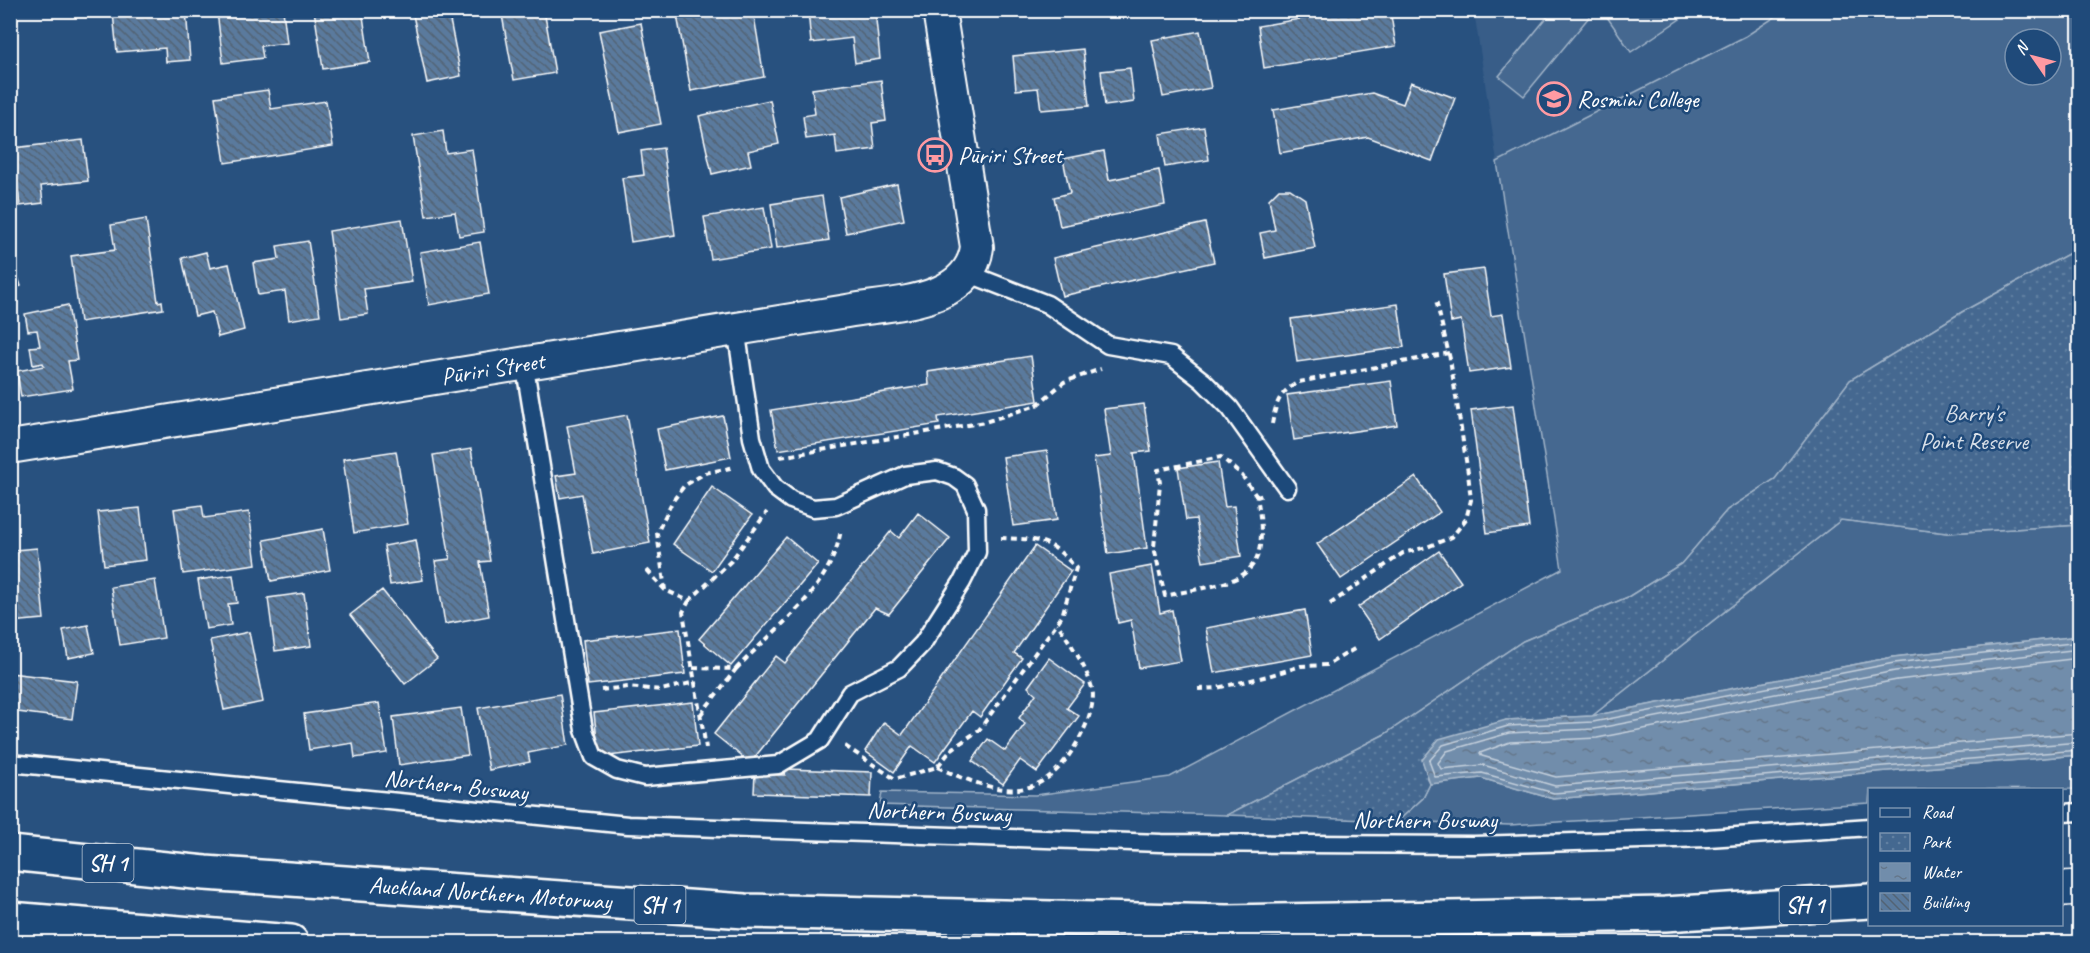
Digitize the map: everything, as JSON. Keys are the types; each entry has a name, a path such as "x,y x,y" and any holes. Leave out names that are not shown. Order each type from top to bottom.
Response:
{"highway":[{"name":"Auckland Northern Motorway","path":"10,853 205,873 745,911 1227,922 1665,914 1868,901"},
{"path":"2063,889 2079,888"},
{"path":"10,919 291,942"}],"street":[{"path":"939,10 977,247 967,273"},
{"name":"Pūriri Street","path":"10,447 935,295 950,290 967,273"}],"lane":[{"path":"967,273 1047,304 1108,345 1171,356 1203,381 1230,408 1287,488"},
{"path":"524,363 584,730 594,758 617,770 645,777 778,765 820,740 850,693 899,668 923,643 962,582 977,552 976,508 965,485 954,477 937,471 905,475 836,506 813,508 791,500 780,492 761,469 752,438 736,328"},
{"name":"Northern Busway","path":"10,763 640,826 1161,843 1474,845 1708,838 1868,827"},
{"path":"2063,813 2079,812"}],"path":[{"path":"1330,604 1403,553 1452,537 1466,519 1471,500 1470,491 1449,353 1436,300"},
{"path":"1259,447 1272,428 1276,403 1285,389 1449,353"},
{"path":"665,590 657,533 672,502 684,486 705,473 759,461 985,422 1037,405 1064,382 1098,369 1109,370"},
{"path":"1221,457 1241,474 1257,497 1263,526 1261,549 1250,570 1238,580 1165,596 1154,547 1160,483 1158,470 1221,457"},
{"path":"1257,497 1287,488"},
{"path":"710,770 683,612 689,601 731,561 780,492"},
{"path":"700,715 736,669 817,586 835,555 839,539 841,529 836,506"},
{"path":"825,731 895,779 937,767 952,749 979,730 1062,616 1076,568 1064,554 1041,540 976,537"},
{"path":"647,570 665,590 689,601"},
{"path":"937,767 981,786 1008,790 1036,786 1066,763 1086,728 1093,691 1083,663 1057,622"},
{"path":"1198,689 1217,688 1301,666 1327,664 1356,648"},
{"path":"693,668 736,669"},
{"path":"579,693 628,687 661,690 695,682"}],"shaded area":[{"name":"Rosmini College","path":"1474,11 1784,11 1746,36 1497,162"}],"green space":[{"path":"1553,10 1594,11 1524,96 1499,76"},
{"path":"1603,11 1692,11 1631,52"},
{"path":"1784,11 2079,11 2079,248 1962,312 1850,380 1775,479 1727,510 1681,564 1628,597 1523,641 1385,734 1227,815 880,805 882,792 1035,795 1170,777 1562,569 1497,162 1746,36"},
{"name":"Barry's Point Reserve","path":"2079,248 2079,525 1947,533 1841,520 1592,716 1506,720 1422,759 1430,784 1423,798 1398,821 1227,815 1385,734 1523,641 1628,597 1681,564 1727,510 1775,479 1850,380 1962,312"},
{"path":"1841,520 1947,533 2079,525 2079,636 1893,657 1592,716"},
{"path":"2079,755 2079,789 1868,788 1868,803 1510,825 1398,821 1423,798 1430,784 1481,778 1553,799"}],"water":[{"path":"2079,636 2079,755 1553,799 1481,778 1430,784 1422,760 1439,739 1506,720 1592,716 1893,657"}],"building":[{"path":"186,10 190,60 166,62 165,48 117,52 113,13"},
{"path":"283,10 287,43 261,46 263,58 223,63 217,11"},
{"path":"314,10 362,10 370,62 323,69"},
{"path":"412,10 448,10 461,76 427,83"},
{"path":"501,10 544,10 555,73 514,80"},
{"path":"703,10 753,10 764,77 691,91 677,15"},
{"path":"808,10 875,10 880,59 855,63 852,38 811,43"},
{"path":"1011,10 1043,10 1012,17"},
{"path":"1352,10 1390,10 1396,46 1264,68 1258,26"},
{"path":"641,23 661,124 619,132 599,31"},
{"path":"1200,31 1211,88 1163,97 1152,40"},
{"path":"1083,49 1089,106 1041,110 1038,88 1016,90 1013,56"},
{"path":"1130,68 1134,102 1105,106 1101,71"},
{"path":"881,80 886,121 872,123 875,149 837,154 835,135 806,139 803,116 815,114 812,89"},
{"path":"1411,82 1455,98 1432,161 1368,137 1280,153 1273,110 1372,93 1403,104"},
{"path":"268,90 271,109 326,101 333,146 225,163 215,97"},
{"path":"770,100 779,144 748,151 751,165 712,174 699,116"},
{"path":"1204,127 1209,160 1165,167 1160,134"},
{"path":"443,131 446,153 472,149 484,232 459,236 455,212 426,216 413,136"},
{"path":"83,140 88,181 41,186 43,203 20,206 13,148"},
{"path":"663,148 675,235 631,242 622,178 644,175 641,151"},
{"path":"1104,151 1109,180 1159,170 1165,205 1060,226 1054,197 1070,193 1063,159"},
{"path":"897,184 904,220 846,233 839,197"},
{"path":"1279,189 1290,189 1305,199 1315,248 1265,258 1260,233 1275,230 1269,199"},
{"path":"822,196 829,240 777,248 771,204"},
{"path":"764,207 771,249 711,259 704,217"},
{"path":"146,219 158,302 162,301 163,309 80,322 71,256 115,250 111,225"},
{"path":"402,219 412,282 364,289 368,314 341,318 329,231"},
{"path":"1205,223 1214,262 1062,296 1053,258"},
{"path":"308,241 320,315 289,320 285,291 258,295 253,263 279,259 277,246"},
{"path":"480,242 489,294 429,305 420,252"},
{"path":"206,252 210,268 229,264 244,330 218,337 212,312 195,316 182,258"},
{"path":"10,253 21,286 10,290"},
{"path":"1484,269 1491,316 1503,314 1511,367 1469,373 1461,320 1451,322 1444,274"},
{"path":"1398,304 1404,347 1297,362 1291,319"},
{"path":"68,305 77,360 68,361 73,389 21,397 17,371 44,366 43,363 33,365 30,347 40,346 37,330 28,331 25,314"},
{"path":"10,352 16,384 10,384"},
{"path":"1031,356 1038,401 938,417 939,424 778,450 771,410 929,385 928,372"},
{"path":"1391,381 1397,425 1294,440 1287,395"},
{"path":"1144,404 1151,451 1134,453 1147,548 1108,554 1094,458 1111,456 1104,409"},
{"path":"1513,405 1529,527 1487,533 1471,410"},
{"path":"627,415 650,543 593,554 582,494 560,498 556,476 576,473 567,426"},
{"path":"723,416 731,457 665,470 657,429"},
{"path":"471,449 490,561 480,562 489,616 445,624 435,561 450,559 433,455"},
{"path":"396,451 408,524 354,533 343,459"},
{"path":"1047,451 1057,520 1013,526 1003,457"},
{"path":"1218,462 1225,507 1234,506 1241,556 1203,562 1196,519 1186,520 1178,468"},
{"path":"1416,477 1440,512 1341,579 1317,544"},
{"path":"712,487 752,515 712,571 673,544"},
{"path":"202,505 204,518 249,512 256,564 183,574 174,509"},
{"path":"140,508 146,560 104,565 98,512"},
{"path":"918,513 950,538 889,614 875,608 750,763 714,734 776,656 785,663 891,531 899,538"},
{"path":"323,529 330,570 271,581 264,540"},
{"path":"786,537 818,564 731,666 699,639"},
{"path":"416,540 423,580 390,585 384,546"},
{"path":"1035,546 1071,571 1014,653 1022,658 980,717 972,711 935,762 912,746 894,772 865,751 884,722 902,735"},
{"path":"37,548 44,619 10,622 10,563 16,562 15,550"},
{"path":"1439,551 1461,582 1380,639 1358,607"},
{"path":"1152,566 1160,613 1172,610 1181,661 1139,668 1131,620 1118,623 1109,574"},
{"path":"233,575 237,603 228,604 231,625 206,629 198,580"},
{"path":"155,580 164,638 120,645 111,587"},
{"path":"382,590 437,659 405,684 350,615"},
{"path":"304,593 311,646 275,651 268,598"},
{"path":"1305,610 1312,655 1214,673 1206,628"},
{"path":"88,625 94,653 68,658 63,630"},
{"path":"680,629 685,674 588,685 583,640"},
{"path":"249,632 263,702 224,710 210,640"},
{"path":"1049,658 1085,684 1067,708 1079,716 1037,772 1020,760 1003,784 972,761 988,739 1005,751 1025,724 1019,718 1036,694 1028,687"},
{"path":"10,673 77,681 72,719 10,711"},
{"path":"560,694 568,745 528,753 530,762 489,770 478,708"},
{"path":"693,702 698,746 599,757 594,713"},
{"path":"379,703 387,753 355,758 353,743 309,750 304,714"},
{"path":"461,708 468,755 399,765 393,717"},
{"path":"786,769 872,772 871,797 754,793 755,774 785,775"}],"place":[{"name":"Rosmini College","path":"1554,99"},
{"name":"Pūriri Street","path":"935,155"}]}
